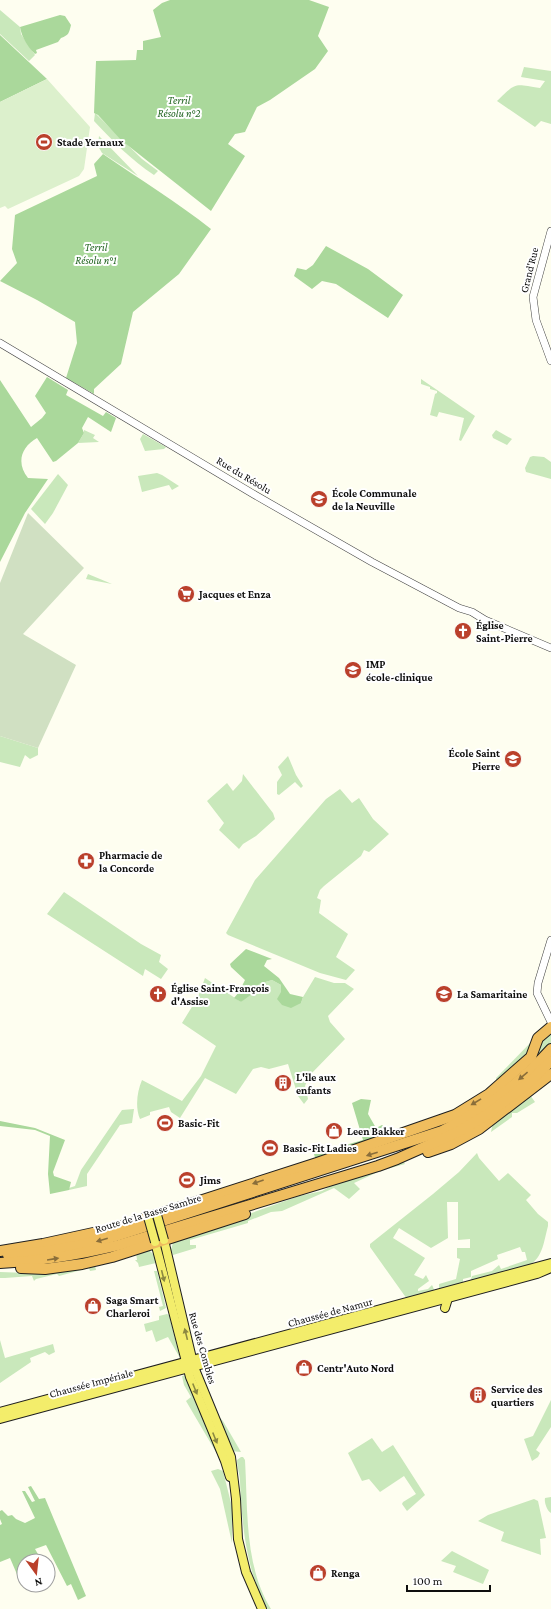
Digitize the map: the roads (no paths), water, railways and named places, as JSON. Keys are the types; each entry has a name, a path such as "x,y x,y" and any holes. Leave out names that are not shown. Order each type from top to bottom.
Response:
{"highway":[{"path":"0,1251 116,1228 378,1143 455,1115 489,1094 531,1057 538,1038 551,1027"},
{"name":"Route de la Basse Sambre","path":"0,1256 26,1254 84,1245 165,1221 423,1137 463,1121 484,1107 536,1065 551,1049"},
{"name":"Route de la Basse Sambre","path":"0,1264 40,1261 71,1256 119,1245 396,1159 458,1132 488,1114 527,1084 551,1061"},
{"path":"396,1159 411,1157 451,1144 479,1129 551,1074"},
{"path":"378,1143 423,1137"},
{"path":"312,1172 350,1152"},
{"path":"0,1264 5,1268 45,1269 82,1264 112,1257 316,1190 347,1175"}],"main road":[{"name":"Rue des Combles","path":"152,1216 190,1365 231,1457 236,1499"},
{"name":"Chaussée de Namur","path":"190,1365 275,1338 547,1269"},
{"name":"Chaussée de Namur","path":"190,1365 224,1358 448,1297 477,1286"},
{"path":"445,1308 448,1297"},
{"path":"224,1358 236,1352 272,1342 275,1338"},
{"name":"Chaussée Impériale","path":"0,1412 190,1365"},
{"name":"Chaussée Impériale","path":"0,1419 190,1365"},
{"path":"190,1365 225,1461 236,1499 238,1538 246,1572 262,1609"}],"street":[{"name":"Grand'Rue","path":"551,231 533,297 536,320 551,361"},
{"name":"Rue du Résolu","path":"0,343 255,495 379,565 459,608 472,612 551,648"},
{"path":"551,940 545,956 537,993 551,1022"}],"place":[{"name":"Stade Yernaux","path":"44,142"},
{"name":"École Communale de la Neuville","path":"319,499"},
{"name":"Jacques et Enza","path":"186,594"},
{"name":"Église Saint-Pierre","path":"463,631"},
{"name":"IMP école-clinique","path":"353,670"},
{"name":"École Saint Pierre","path":"513,759"},
{"name":"Pharmacie de la Concorde","path":"86,861"},
{"name":"Église Saint-François d'Assise","path":"158,994"},
{"name":"La Samaritaine","path":"444,994"},
{"name":"L'ile aux enfants","path":"283,1083"},
{"name":"Basic-Fit","path":"165,1123"},
{"name":"Leen Bakker","path":"334,1131"},
{"name":"Basic-Fit Ladies","path":"270,1148"},
{"name":"Jims","path":"187,1180"},
{"name":"Saga Smart Charleroi","path":"93,1306"},
{"name":"Centr'Auto Nord","path":"304,1368"},
{"name":"Service des quartiers","path":"478,1395"},
{"name":"Renga","path":"318,1573"}],"park label":[{"name":"Terril Résolu n°2","path":"179,106"},
{"name":"Terril Résolu n°1","path":"96,253"}]}
